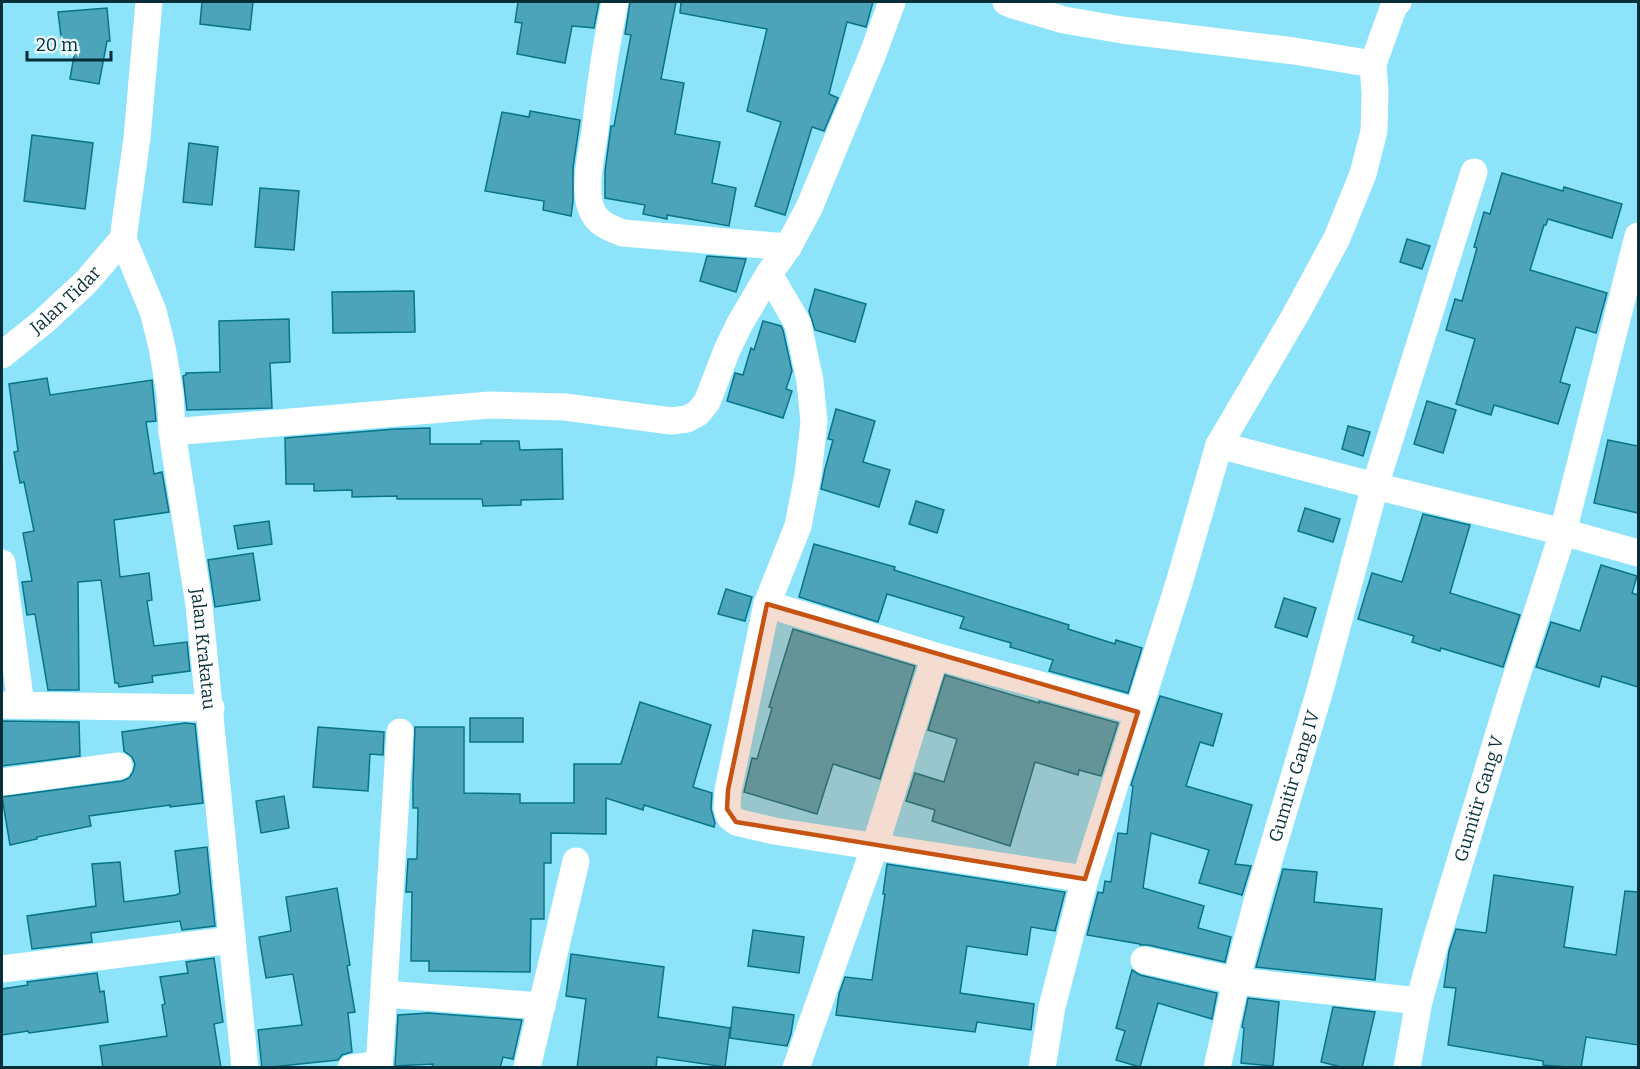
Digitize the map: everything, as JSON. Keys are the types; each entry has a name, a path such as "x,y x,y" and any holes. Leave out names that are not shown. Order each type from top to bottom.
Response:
{"street":[{"path":"123,239 137,138 149,2"},
{"path":"615,2 606,45 591,160 588,196 596,218 606,227 622,233 788,247"},
{"path":"172,432 490,405 566,407 671,421 687,419 698,413 707,402 731,342 769,273 788,247 809,208 892,2"},
{"path":"1006,2 1013,5 1071,11 1122,30 1372,63"},
{"path":"1042,1068 1052,1007 1085,879 1179,583 1219,445 1291,323 1337,238 1364,174 1374,131 1375,93 1372,63 1394,6 1398,2"},
{"name":"Gumitir Gang IV","path":"1217,1068 1236,981 1261,887 1320,690 1375,486 1474,172"},
{"name":"Gumitir Gang V","path":"1407,1068 1419,1001 1509,700 1563,532 1638,236"},
{"name":"Jalan Tidar","path":"2,355 44,321 86,282 123,239"},
{"name":"Jalan Krakatau","path":"123,239 153,311 170,394 172,432 199,605 245,1068"},
{"path":"769,273 798,324 810,381 814,422 808,475 798,526 768,604 728,790 730,817 744,825 1085,879"},
{"path":"1219,445 1638,553"},
{"path":"2,563 11,705 210,708"},
{"path":"768,604 935,656 1138,712"},
{"path":"796,1068 875,846 935,656"},
{"path":"351,1068 379,1066 399,732"},
{"path":"2,782 119,766"},
{"path":"526,1068 576,861"},
{"path":"2,969 232,940"},
{"path":"1144,960 1236,981 1419,1001"},
{"path":"384,994 542,1006"}],"highlighted area":[{"path":"767,604 1138,712 1085,879 736,822 727,809 728,790"}],"building":[{"path":"202,2 253,2 250,30 200,24"},
{"path":"518,2 599,2 594,28 572,26 565,63 517,54 522,23 515,22"},
{"path":"630,2 676,2 661,79 684,83 675,134 720,142 712,183 736,188 729,226 667,215 667,219 643,214 645,205 605,198 605,171 611,126 614,126 631,35 625,34"},
{"path":"681,2 873,2 866,27 847,22 829,94 838,98 824,131 812,127 785,215 755,206 781,122 747,111 767,29 680,13"},
{"path":"107,8 110,41 107,41 99,84 70,79 76,44 62,45 58,12"},
{"path":"530,111 580,120 573,168 571,216 543,210 544,201 485,191 502,112 529,117"},
{"path":"32,135 93,143 85,209 24,201"},
{"path":"189,143 218,147 212,205 183,202"},
{"path":"1502,173 1563,191 1564,187 1622,204 1612,238 1548,219 1530,270 1607,293 1596,333 1576,327 1560,382 1570,385 1558,424 1494,405 1491,415 1456,404 1475,339 1446,330 1455,299 1462,301 1477,248 1474,247 1484,212 1490,214"},
{"path":"260,188 299,191 294,250 255,247"},
{"path":"1407,239 1430,246 1422,269 1400,262"},
{"path":"707,256 746,259 736,292 700,281"},
{"path":"815,289 866,304 855,342 815,330 809,311"},
{"path":"414,291 415,332 333,333 332,292"},
{"path":"289,319 290,362 270,363 272,408 187,410 183,376 186,373 220,372 219,321"},
{"path":"763,321 781,326 792,371 786,389 792,391 783,418 727,401 735,373 743,375 751,348 754,350"},
{"path":"47,378 50,395 152,380 156,421 146,422 154,474 162,472 169,512 114,520 120,577 149,573 152,600 147,601 154,646 187,642 190,671 152,676 153,682 119,687 118,683 115,683 101,580 78,582 79,690 48,690 35,614 27,615 22,582 32,581 23,533 34,531 24,482 20,483 14,452 18,451 9,384"},
{"path":"1427,401 1456,410 1443,453 1414,444"},
{"path":"836,409 875,421 863,462 890,470 879,507 821,489 833,440 828,439"},
{"path":"1348,426 1370,432 1363,456 1342,449"},
{"path":"430,428 430,444 519,441 520,450 562,449 563,499 521,500 521,505 483,506 482,499 352,497 352,490 314,491 314,484 286,484 285,438"},
{"path":"1608,440 1638,446 1638,513 1594,503"},
{"path":"916,501 944,510 937,533 909,524"},
{"path":"1305,508 1340,519 1333,542 1298,531"},
{"path":"1423,514 1470,525 1450,593 1520,615 1503,667 1441,648 1440,651 1412,642 1414,636 1358,619 1372,573 1402,582"},
{"path":"269,521 272,544 238,549 234,526"},
{"path":"814,544 895,567 894,570 1069,625 1068,629 1115,644 1116,640 1142,648 1128,693 1049,671 1053,660 1010,647 1011,643 960,628 964,617 887,594 878,622 799,597"},
{"path":"253,553 260,600 215,607 208,560"},
{"path":"1601,565 1637,576 1632,593 1638,595 1638,687 1602,676 1599,687 1536,667 1551,622 1580,631"},
{"path":"726,589 752,597 745,621 718,614"},
{"path":"1284,598 1316,608 1307,637 1275,627"},
{"path":"793,629 915,666 880,779 833,764 817,814 744,792 752,758 757,759 772,708 769,707"},
{"path":"945,675 1039,703 1039,701 1118,723 1101,776 1079,770 1078,775 1035,762 1010,846 932,821 935,810 906,801 915,773 944,782 957,739 928,730"},
{"path":"1160,696 1222,714 1213,746 1200,742 1186,786 1252,805 1235,864 1251,866 1242,895 1199,883 1209,850 1151,833 1143,888 1204,906 1198,928 1231,937 1225,962 1148,945 1087,935 1098,892 1103,893 1105,881 1111,882 1118,833 1127,834 1133,786 1131,785"},
{"path":"640,702 711,725 693,787 712,793 711,809 714,827 644,805 643,810 606,798 606,834 551,833 551,863 544,863 544,919 531,919 530,972 429,971 429,961 411,961 412,892 406,892 408,859 417,859 418,808 413,808 415,727 464,727 464,793 520,794 520,803 574,803 574,764 621,764"},
{"path":"470,718 523,718 523,742 470,742"},
{"path":"2,721 79,722 80,756 2,766"},
{"path":"185,723 195,724 203,803 89,816 91,826 10,845 2,797 122,781 129,778 135,764 132,757 124,751 122,732"},
{"path":"318,727 384,732 383,755 370,754 368,791 313,787"},
{"path":"284,796 289,828 261,833 256,801"},
{"path":"207,847 215,926 182,930 180,921 91,933 92,942 32,949 27,916 96,906 92,864 120,862 124,902 176,895 180,893 175,851"},
{"path":"887,864 1065,892 1055,931 1031,927 1027,955 967,946 960,993 1034,1004 1031,1030 977,1022 975,1032 836,1015 839,994 845,977 872,980 885,894 883,894"},
{"path":"1283,869 1317,872 1314,902 1382,909 1375,980 1256,967"},
{"path":"1494,875 1573,887 1564,947 1616,955 1625,891 1638,892 1638,1045 1586,1037 1581,1068 1543,1065 1543,1061 1448,1045 1456,988 1444,987 1449,951 1456,929 1486,933"},
{"path":"337,888 350,965 347,966 355,1012 348,1013 352,1052 342,1055 338,1060 262,1068 258,1030 302,1025 293,974 266,978 259,937 291,931 286,897"},
{"path":"753,930 804,937 799,973 748,966"},
{"path":"571,954 664,967 658,1017 730,1028 725,1067 657,1057 656,1068 577,1068 586,999 566,996"},
{"path":"214,958 223,1022 214,1024 221,1068 103,1068 100,1046 167,1036 160,977 188,973 186,962"},
{"path":"1132,970 1140,975 1217,993 1212,1019 1158,1003 1140,1067 1116,1060 1125,1031 1116,1028"},
{"path":"97,973 100,992 104,991 108,1022 2,1035 2,989 28,985 27,982"},
{"path":"1248,998 1279,1002 1273,1066 1241,1063 1244,1028 1242,1027"},
{"path":"733,1007 794,1015 787,1046 730,1038"},
{"path":"1333,1007 1375,1012 1362,1068 1345,1068 1321,1062"},
{"path":"428,1013 522,1020 513,1059 503,1057 500,1068 432,1068 433,1064 395,1066 398,1015"}]}
